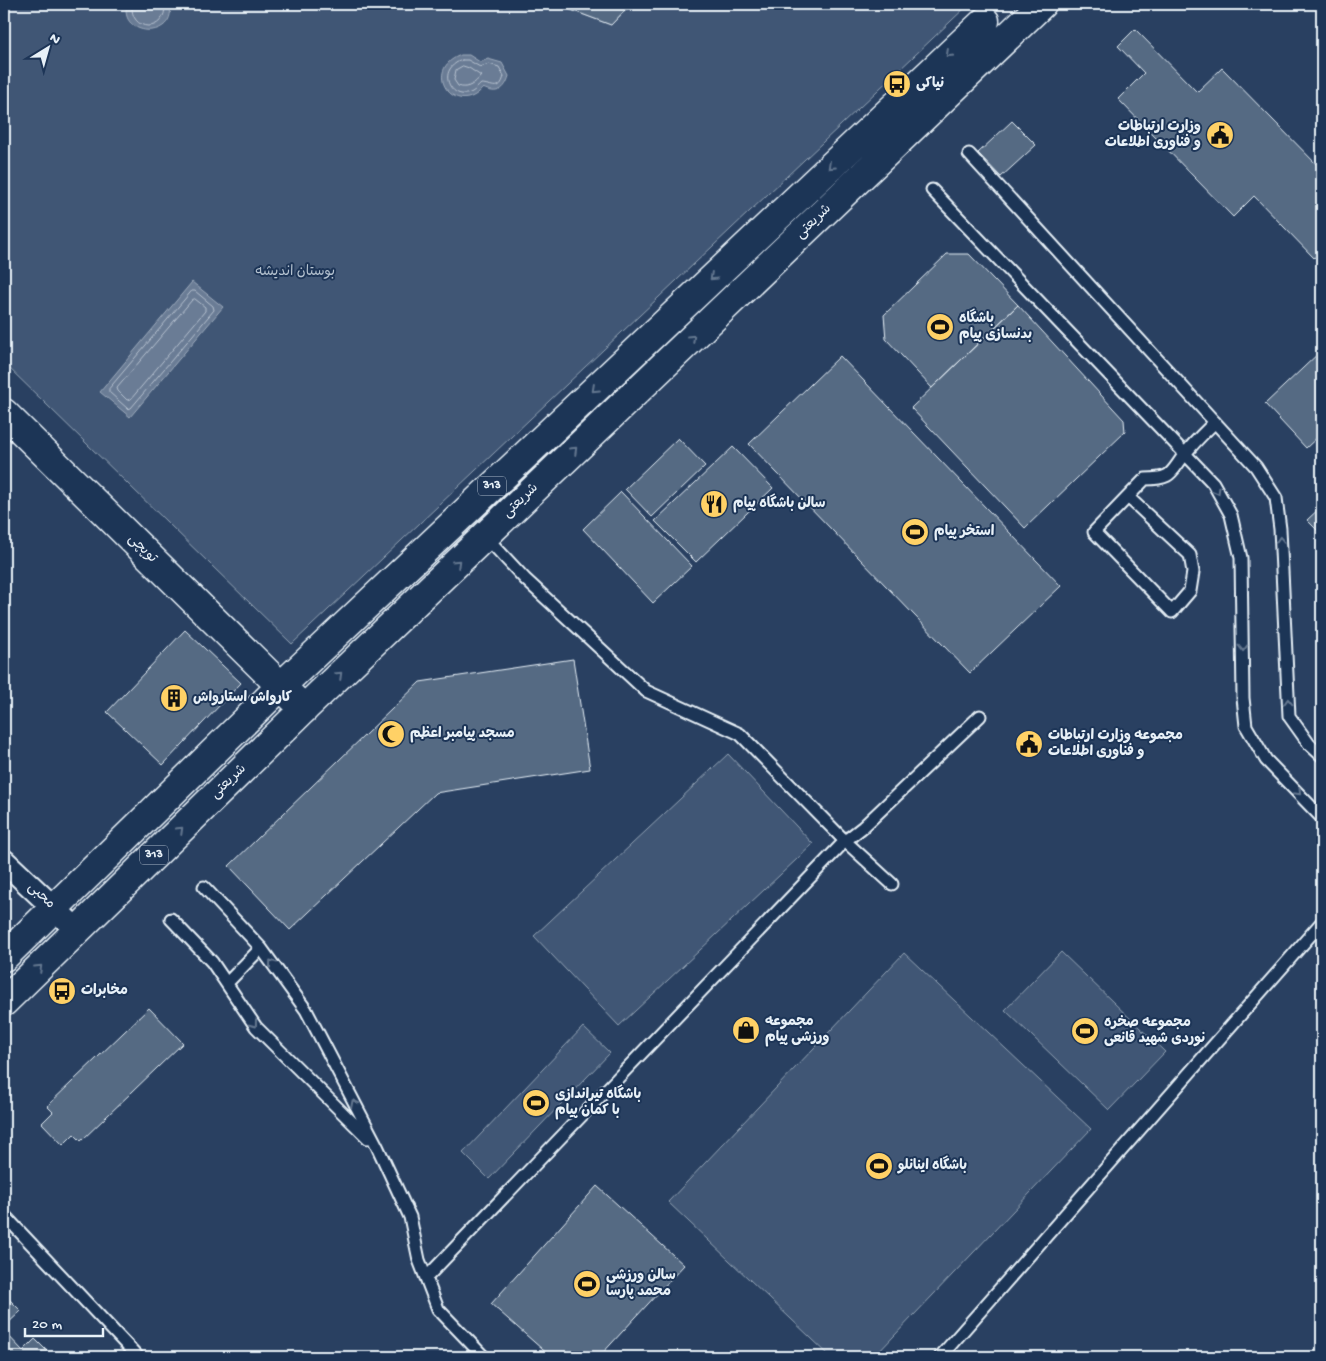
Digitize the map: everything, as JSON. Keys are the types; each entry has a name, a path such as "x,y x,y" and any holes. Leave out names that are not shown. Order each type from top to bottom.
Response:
{"main road":[{"name":"شریعتی","path":"4,1002 304,709 1042,4"},
{"name":"شریعتی","path":"4,957 281,686 983,12"},
{"name":"توپچی","path":"4,413 304,709"}],"street":[{"name":"محبی","path":"4,861 77,930"}],"lane":[{"path":"969,154 1256,467 1276,498 1280,529 1289,716 1309,744 1322,756"},
{"path":"932,190 1213,483 1231,515 1241,558 1246,726 1266,760 1322,818"},
{"path":"1128,497 1190,555 1193,572 1190,591 1172,612 1094,532 1145,479 1159,479 1174,471 1185,454 1215,422"},
{"path":"485,536 525,579 646,691 740,734 845,841 892,884"},
{"path":"426,1278 845,841 863,827 980,716"},
{"path":"204,887 261,948 306,1010 377,1146 410,1217 419,1260 438,1309 484,1357"},
{"path":"171,919 212,962 256,1027 377,1146"},
{"path":"940,1357 1322,922"},
{"path":"227,983 261,948"},
{"path":"4,1215 138,1357"}],"green space":[{"name":"بوستان اندیشه","path":"4,4 555,4 611,25 632,4 969,4 292,644 4,363"},
{"path":"728,754 813,844 619,1026 534,936"},
{"name":"مجموعه صخره نوردی شهید قانعی","path":"1061,952 1165,1052 1109,1110 1005,1010"},
{"name":"باشگاه اینانلو","path":"904,953 1091,1129 874,1357 831,1357 668,1202"},
{"name":"باشگاه تیراندازی با کمان پیام","path":"583,1027 610,1053 489,1179 463,1153"}],"water":[{"path":"127,4 170,4 170,16 165,24 157,29 138,28 131,23 127,15"},
{"path":"461,55 469,55 480,62 488,59 502,63 509,76 503,88 492,91 483,88 473,96 462,98 453,96 443,80 443,71 449,62"},
{"path":"192,282 223,307 130,417 100,392"}],"building":[{"path":"555,4 622,4 627,8 611,25"},
{"name":"وزارت ارتباطات و فناوری اطلاعات","path":"1135,29 1197,92 1222,68 1322,170 1322,210 1317,215 1322,220 1322,250 1314,258 1254,196 1233,217 1118,99 1144,73 1118,46"},
{"path":"1012,121 1036,145 1001,177 978,153"},
{"name":"باشگاه بدنسازی پیام","path":"947,254 969,254 1018,305 932,388 886,339 884,315"},
{"path":"1018,305 1124,420 1125,432 1025,528 911,408"},
{"path":"1322,350 1322,433 1306,448 1265,404"},
{"path":"840,356 1061,586 970,673 749,444"},
{"name":"سالن باشگاه پیام","path":"678,438 705,466 652,517 625,489"},
{"name":"سالن باشگاه پیام","path":"733,447 773,488 696,562 655,521"},
{"path":"621,492 692,566 653,603 583,529"},
{"path":"1322,506 1322,535 1307,520"},
{"name":"کارواش استارواش","path":"185,630 241,683 163,765 107,712"},
{"path":"573,659 590,769 435,793 290,930 229,866 420,682"},
{"path":"149,1008 183,1043 81,1141 74,1134 63,1145 42,1123 53,1112 47,1106"},
{"name":"سالن ورزشی محمد پارسا","path":"597,1186 684,1265 599,1357 551,1357 491,1304"},
{"path":"4,1296 21,1311 4,1327"},
{"path":"4,1331 23,1351 35,1339 52,1356 4,1357"}],"place":[{"name":"نیاکی","path":"897,84"},
{"name":"وزارت ارتباطات و فناوری اطلاعات","path":"1220,135"},
{"name":"باشگاه بدنسازی پیام","path":"940,327"},
{"name":"سالن باشگاه پیام","path":"714,504"},
{"name":"استخر پیام","path":"915,532"},
{"name":"کارواش استارواش","path":"174,698"},
{"name":"مسجد پیامبر اعظم","path":"391,734"},
{"name":"مجموعه وزارت ارتباطات و فناوری اطلاعات","path":"1029,744"},
{"name":"مخابرات","path":"62,991"},
{"name":"مجموعه ورزشی پیام","path":"746,1030"},
{"name":"مجموعه صخره نوردی شهید قانعی","path":"1085,1031"},
{"name":"باشگاه تیراندازی با کمان پیام","path":"536,1103"},
{"name":"باشگاه اینانلو","path":"879,1166"},
{"name":"سالن ورزشی محمد پارسا","path":"587,1284"}]}
